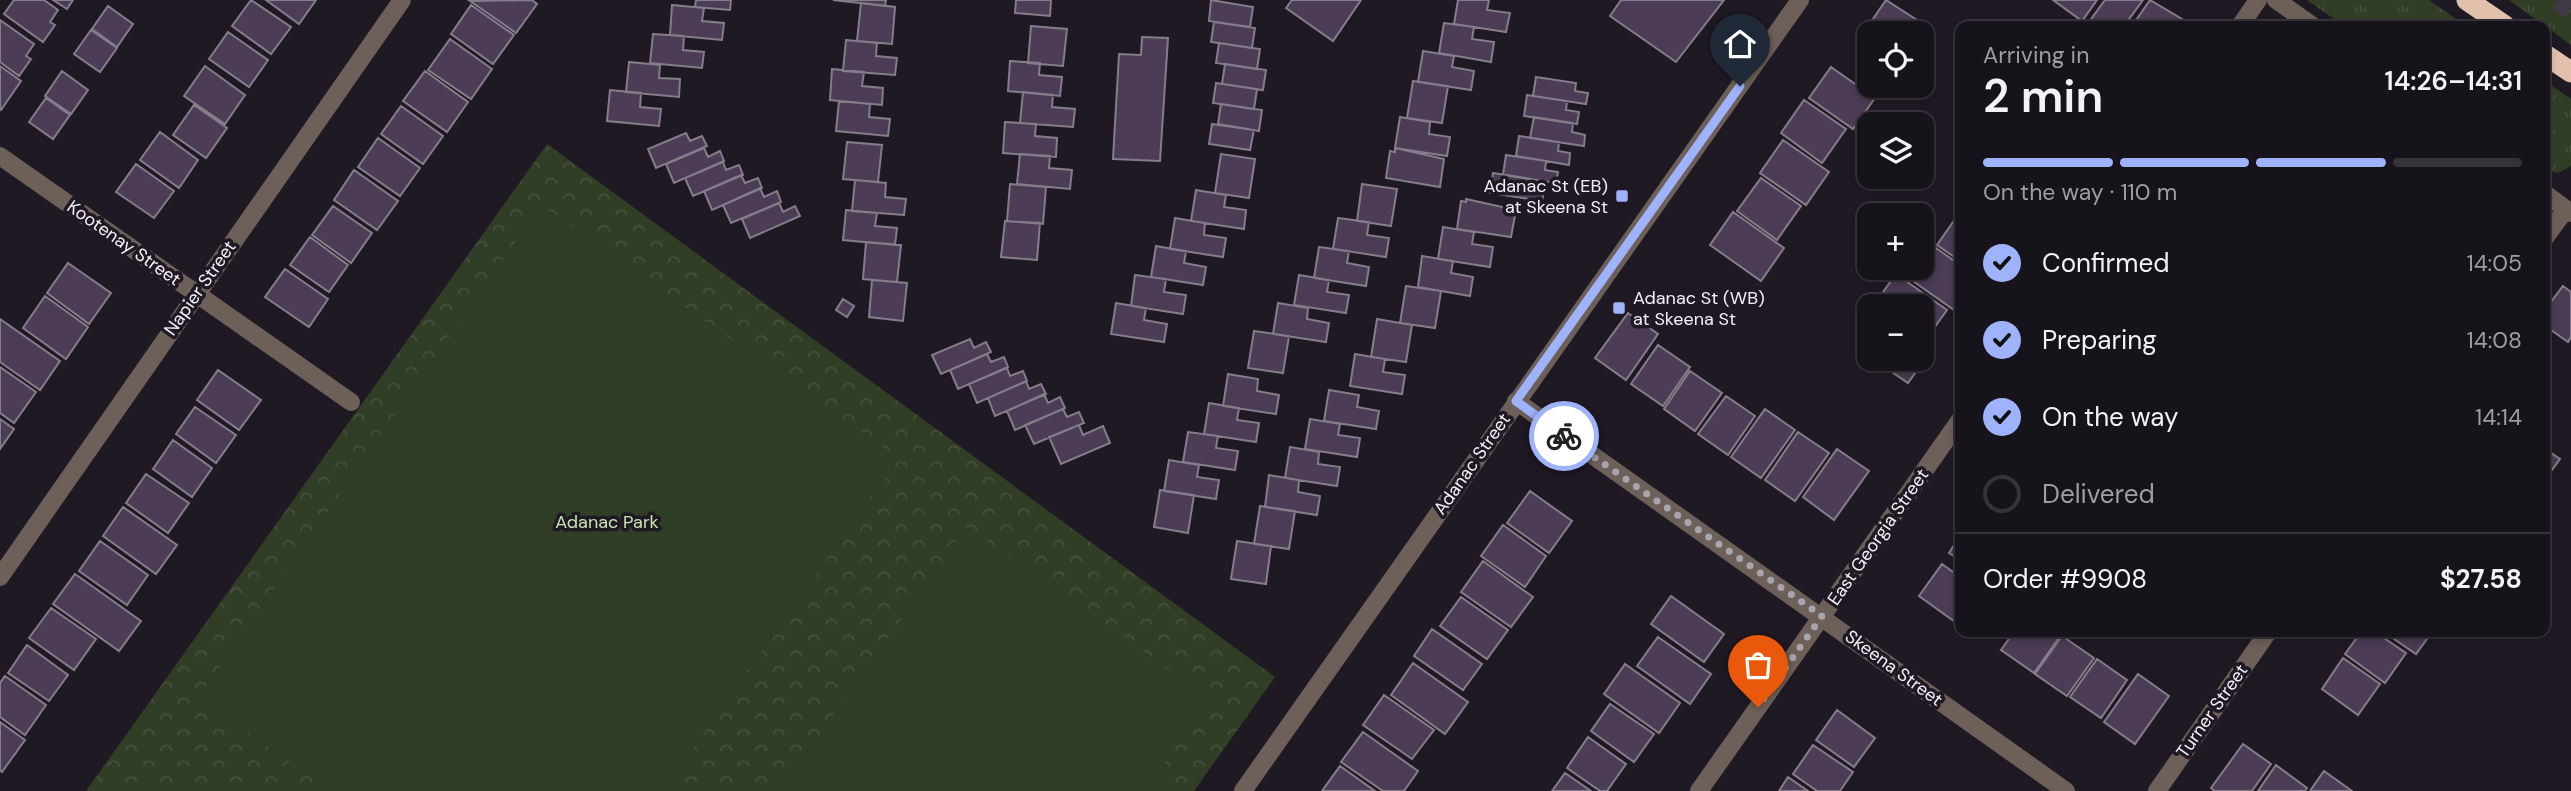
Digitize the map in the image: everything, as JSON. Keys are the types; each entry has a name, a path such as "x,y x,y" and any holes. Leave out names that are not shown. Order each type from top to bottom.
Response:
{"highway":[{"path":"2467,0 2498,21"},
{"path":"2550,58 2571,72"}],"street":[{"name":"Napier Street","path":"0,576 402,0"},
{"name":"Adanac Street","path":"1243,791 1800,0"},
{"path":"2243,21 2258,0"},
{"path":"2276,0 2306,21"},
{"name":"Kootenay Street","path":"0,156 351,402"},
{"path":"2550,198 2568,211 2550,232"},
{"name":"Skeena Street","path":"1516,401 2066,791"},
{"name":"East Georgia Street","path":"1699,791 1955,427"},
{"name":"Turner Street","path":"2157,791 2265,637"}],"green space":[{"path":"2307,0 2429,0 2459,21 2337,21"},
{"path":"2509,0 2558,0 2571,10 2571,45 2550,30 2550,21 2538,21"},
{"path":"2550,84 2571,99 2571,166 2558,173 2550,171"},
{"name":"Adanac Park","path":"547,144 1275,677 1194,791 86,791"},
{"path":"541,205 898,458 663,791 331,791 198,698"},
{"path":"967,527 1210,699 1145,791 780,791"}],"building":[{"path":"14,0 44,0 58,10 50,22 55,25 43,42 4,14"},
{"path":"53,0 73,0 67,9"},
{"path":"251,0 291,27 271,54 232,26"},
{"path":"266,0 316,0 299,24"},
{"path":"532,0 537,4 516,33 470,1"},
{"path":"696,0 731,0 730,10 695,7"},
{"path":"833,0 886,0 885,6"},
{"path":"1016,0 1051,0 1050,16 1015,13"},
{"path":"1211,0 1253,7 1250,27 1209,21"},
{"path":"1292,0 1361,0 1333,41 1286,8"},
{"path":"1458,0 1489,0 1487,10 1510,13 1506,32 1454,24"},
{"path":"1621,0 1724,0 1676,62 1610,16"},
{"path":"1886,0 1919,21 1872,21"},
{"path":"2053,0 2097,0 2082,21"},
{"path":"2105,0 2143,0 2128,21 2090,21"},
{"path":"2150,0 2182,19 2181,21 2135,21"},
{"path":"861,3 895,7 892,44 857,41"},
{"path":"471,5 514,35 493,64 451,34"},
{"path":"672,5 704,8 702,21 724,23 722,40 670,35"},
{"path":"108,6 133,24 117,47 92,29"},
{"path":"0,20 34,44 26,56 31,59 19,76 0,62"},
{"path":"1214,22 1255,28 1252,48 1211,42"},
{"path":"1444,23 1474,27 1472,39 1494,42 1491,62 1439,53"},
{"path":"1031,26 1067,29 1063,66 1028,63"},
{"path":"91,30 117,48 100,72 74,54"},
{"path":"228,32 268,60 249,87 209,59"},
{"path":"653,34 684,36 683,50 704,52 702,68 650,63"},
{"path":"1142,37 1168,38 1160,161 1113,159 1119,54 1141,55"},
{"path":"450,39 492,69 471,99 428,70"},
{"path":"846,40 877,43 876,56 897,58 895,75 843,71"},
{"path":"1219,43 1260,49 1257,69 1216,63"},
{"path":"1423,51 1454,56 1452,67 1474,71 1471,90 1418,82"},
{"path":"1010,61 1040,63 1039,75 1062,77 1060,96 1008,91"},
{"path":"629,62 660,65 659,78 680,79 679,97 626,92"},
{"path":"1225,64 1266,70 1263,90 1222,84"},
{"path":"0,66 21,81 1,110 0,109"},
{"path":"205,66 245,95 225,124 184,96"},
{"path":"1831,67 1857,85 1857,98 1875,98 1865,112 1857,112 1857,123 1853,129 1809,98"},
{"path":"832,69 864,72 862,86 883,88 882,105 830,100"},
{"path":"62,71 88,90 71,114 45,96"},
{"path":"425,71 468,102 447,132 403,101"},
{"path":"1536,77 1576,83 1575,91 1588,93 1586,104 1533,96"},
{"path":"1413,81 1448,86 1442,123 1407,118"},
{"path":"1216,83 1257,89 1254,109 1213,103"},
{"path":"610,90 641,93 640,107 661,109 659,126 607,121"},
{"path":"1023,92 1053,95 1052,107 1075,109 1073,127 1020,123"},
{"path":"1527,95 1567,101 1566,110 1579,112 1577,124 1524,116"},
{"path":"46,98 70,115 53,139 29,122"},
{"path":"1804,100 1846,129 1822,163 1781,133"},
{"path":"839,101 870,104 869,117 890,119 888,136 836,131"},
{"path":"1221,104 1262,110 1259,131 1218,124"},
{"path":"194,105 227,128 206,158 173,135"},
{"path":"401,106 443,136 423,164 381,134"},
{"path":"1400,117 1430,122 1429,134 1450,137 1447,156 1395,148"},
{"path":"1534,117 1573,123 1572,132 1585,135 1584,146 1530,138"},
{"path":"1005,122 1036,124 1035,136 1057,138 1056,157 1003,153"},
{"path":"1212,124 1254,130 1250,150 1209,144"},
{"path":"160,132 198,160 179,188 140,160"},
{"path":"686,133 690,141 702,136 707,146 656,168 648,149"},
{"path":"1519,136 1559,142 1558,151 1570,153 1569,165 1516,156"},
{"path":"378,138 420,168 400,196 358,167"},
{"path":"1783,140 1829,172 1806,205 1760,173"},
{"path":"847,142 882,145 878,182 843,179"},
{"path":"704,148 708,157 720,151 724,161 674,183 666,164"},
{"path":"1395,148 1444,159 1440,187 1386,178 1390,151 1395,152"},
{"path":"1020,154 1050,156 1049,168 1072,170 1070,189 1017,184"},
{"path":"1221,154 1255,159 1249,198 1215,193"},
{"path":"1506,155 1546,161 1545,170 1558,172 1556,183 1503,175"},
{"path":"723,162 726,170 739,165 743,175 693,196 685,178"},
{"path":"136,164 174,191 154,218 116,192"},
{"path":"354,170 398,201 377,230 334,200"},
{"path":"1493,173 1532,179 1531,188 1544,190 1542,201 1490,193"},
{"path":"741,175 745,183 758,178 762,188 712,210 704,191"},
{"path":"1761,178 1801,206 1777,240 1737,211"},
{"path":"855,180 886,183 885,197 906,199 904,215 852,211"},
{"path":"1010,184 1046,187 1043,224 1007,221"},
{"path":"1362,184 1397,189 1391,226 1357,221"},
{"path":"760,188 764,197 777,191 781,202 731,223 723,205"},
{"path":"1196,190 1226,195 1224,207 1246,210 1244,229 1191,221"},
{"path":"1466,199 1516,210 1511,237 1457,229 1461,201 1466,202"},
{"path":"779,203 783,212 795,206 800,216 750,238 742,219"},
{"path":"333,206 372,233 351,263 312,235"},
{"path":"846,210 877,213 875,226 897,228 895,245 843,240"},
{"path":"1733,212 1784,248 1761,281 1710,245"},
{"path":"1175,218 1205,223 1204,235 1226,238 1223,257 1170,249"},
{"path":"1338,218 1369,222 1367,235 1389,238 1386,257 1333,249"},
{"path":"1955,219 1955,258 1937,245"},
{"path":"1005,221 1040,223 1037,260 1001,257"},
{"path":"1443,227 1474,232 1472,244 1493,247 1490,267 1438,259"},
{"path":"310,237 348,265 329,292 290,265"},
{"path":"866,242 901,245 897,282 863,279"},
{"path":"1156,246 1186,251 1184,263 1206,267 1203,285 1151,277"},
{"path":"1319,247 1349,251 1347,263 1369,267 1366,286 1314,278"},
{"path":"1936,248 1955,261 1955,308 1913,281 1934,280"},
{"path":"1422,256 1453,261 1451,273 1473,277 1470,296 1418,287"},
{"path":"68,263 111,293 89,324 47,293"},
{"path":"285,269 328,299 309,327 265,297"},
{"path":"1135,275 1166,279 1164,292 1186,295 1183,314 1131,306"},
{"path":"1299,275 1329,280 1327,292 1349,295 1346,313 1294,305"},
{"path":"872,280 907,283 903,321 869,317"},
{"path":"1892,280 1904,280 1924,294 1882,294"},
{"path":"1406,286 1441,291 1435,328 1400,323"},
{"path":"2563,286 2571,292 2571,337 2568,342 2550,329 2550,303"},
{"path":"45,296 88,327 66,359 23,328"},
{"path":"843,299 854,306 847,317 836,310"},
{"path":"1934,301 1947,310 1934,328"},
{"path":"1116,303 1146,308 1144,320 1167,324 1164,342 1111,334"},
{"path":"1278,303 1308,308 1307,319 1329,323 1326,342 1273,334"},
{"path":"1628,313 1658,334 1626,380 1595,358"},
{"path":"0,319 60,361 40,390 0,362"},
{"path":"1377,319 1412,325 1406,362 1371,357"},
{"path":"1254,331 1289,336 1283,373 1248,368"},
{"path":"970,339 974,348 986,342 991,352 941,374 932,355"},
{"path":"1658,345 1690,367 1663,406 1631,384"},
{"path":"987,354 991,362 1004,357 1008,367 958,389 950,370"},
{"path":"1355,354 1385,359 1383,372 1405,375 1402,394 1350,386"},
{"path":"0,367 36,392 14,423 0,413"},
{"path":"1007,368 1010,376 1023,371 1027,381 977,403 969,384"},
{"path":"218,370 261,400 239,430 197,400"},
{"path":"1690,371 1722,393 1695,431 1664,409"},
{"path":"1890,371 1917,371 1908,383"},
{"path":"1228,374 1258,379 1257,391 1279,395 1276,414 1223,406"},
{"path":"1026,381 1029,389 1041,384 1046,394 995,416 988,398"},
{"path":"1329,390 1359,395 1357,407 1379,411 1376,429 1324,421"},
{"path":"1044,394 1048,403 1060,397 1065,408 1015,430 1007,411"},
{"path":"1726,396 1755,416 1728,455 1698,434"},
{"path":"1209,403 1239,408 1237,420 1259,423 1256,442 1204,434"},
{"path":"195,407 236,435 216,463 176,434"},
{"path":"1063,409 1067,417 1079,412 1084,423 1034,444 1025,425"},
{"path":"1765,409 1795,430 1761,478 1731,457"},
{"path":"0,419 14,429 0,449"},
{"path":"1310,419 1340,424 1338,435 1360,438 1357,457 1305,449"},
{"path":"1079,425 1083,435 1103,426 1110,443 1061,464 1049,437"},
{"path":"1188,432 1218,436 1216,448 1238,451 1235,470 1183,462"},
{"path":"1798,432 1829,453 1795,501 1765,480"},
{"path":"173,440 212,468 192,497 153,469"},
{"path":"1290,447 1319,452 1318,464 1340,467 1337,486 1285,478"},
{"path":"1837,449 1869,471 1834,520 1803,497"},
{"path":"2550,452 2560,459 2550,473"},
{"path":"1169,460 1199,465 1197,477 1219,480 1216,499 1164,491"},
{"path":"146,474 189,503 168,533 126,503"},
{"path":"1269,475 1299,480 1298,492 1320,496 1317,515 1265,507"},
{"path":"1160,490 1194,495 1188,533 1154,527"},
{"path":"1530,491 1572,521 1549,553 1507,523"},
{"path":"1260,506 1295,511 1289,549 1254,544"},
{"path":"123,507 177,545 156,574 103,536"},
{"path":"1503,525 1546,556 1525,587 1481,556"},
{"path":"100,541 148,575 127,605 79,571"},
{"path":"1237,541 1271,546 1266,584 1231,579"},
{"path":"1955,544 1955,557 1949,553"},
{"path":"1483,561 1533,597 1511,627 1461,592"},
{"path":"1942,564 1955,573 1955,622 1919,596"},
{"path":"75,574 141,621 119,651 53,604"},
{"path":"1671,596 1724,634 1704,662 1651,624"},
{"path":"1461,597 1508,630 1487,659 1440,626"},
{"path":"51,608 96,639 74,670 29,638"},
{"path":"1432,629 1482,664 1463,690 1414,656"},
{"path":"1658,637 1711,674 1690,704 1637,666"},
{"path":"2010,637 2059,637 2034,673 2001,650"},
{"path":"2061,637 2094,658 2067,696 2035,674"},
{"path":"2357,637 2382,637 2406,653 2385,683 2345,654"},
{"path":"2391,637 2428,637 2416,654"},
{"path":"27,645 68,675 49,701 8,673"},
{"path":"2343,658 2380,684 2358,715 2322,689"},
{"path":"2097,659 2127,680 2101,718 2070,697"},
{"path":"1413,663 1468,702 1445,734 1391,695"},
{"path":"1625,664 1680,703 1659,733 1604,694"},
{"path":"2138,674 2169,696 2135,744 2104,722"},
{"path":"5,676 46,705 25,735 0,717 0,683"},
{"path":"1384,695 1434,730 1412,759 1363,725"},
{"path":"1610,704 1654,734 1634,762 1591,731"},
{"path":"1837,710 1875,738 1854,767 1816,740"},
{"path":"0,722 25,740 2,772 0,770"},
{"path":"1363,732 1418,771 1404,791 1383,791 1341,762"},
{"path":"1588,737 1626,764 1607,791 1600,791 1567,768"},
{"path":"2243,744 2271,764 2252,791 2215,791 2211,788"},
{"path":"1813,745 1853,772 1840,791 1817,791 1793,774"},
{"path":"2276,765 2307,788 2305,791 2258,791"},
{"path":"1340,766 1375,791 1322,791"},
{"path":"2324,771 2352,791 2310,791"},
{"path":"1565,773 1591,791 1552,791"},
{"path":"1788,777 1808,791 1779,791"}],"tunnel":[{"path":"2558,0 2571,9"}],"way so far":[{"path":"1564,436 1822,616 1758,707"}],"place":[{"name":"Adanac St (EB) at Skeena St","path":"1622,196"},
{"name":"Adanac St (WB) at Skeena St","path":"1619,308"}],"route":[{"path":"1564,436 1516,401 1740,86"}]}
